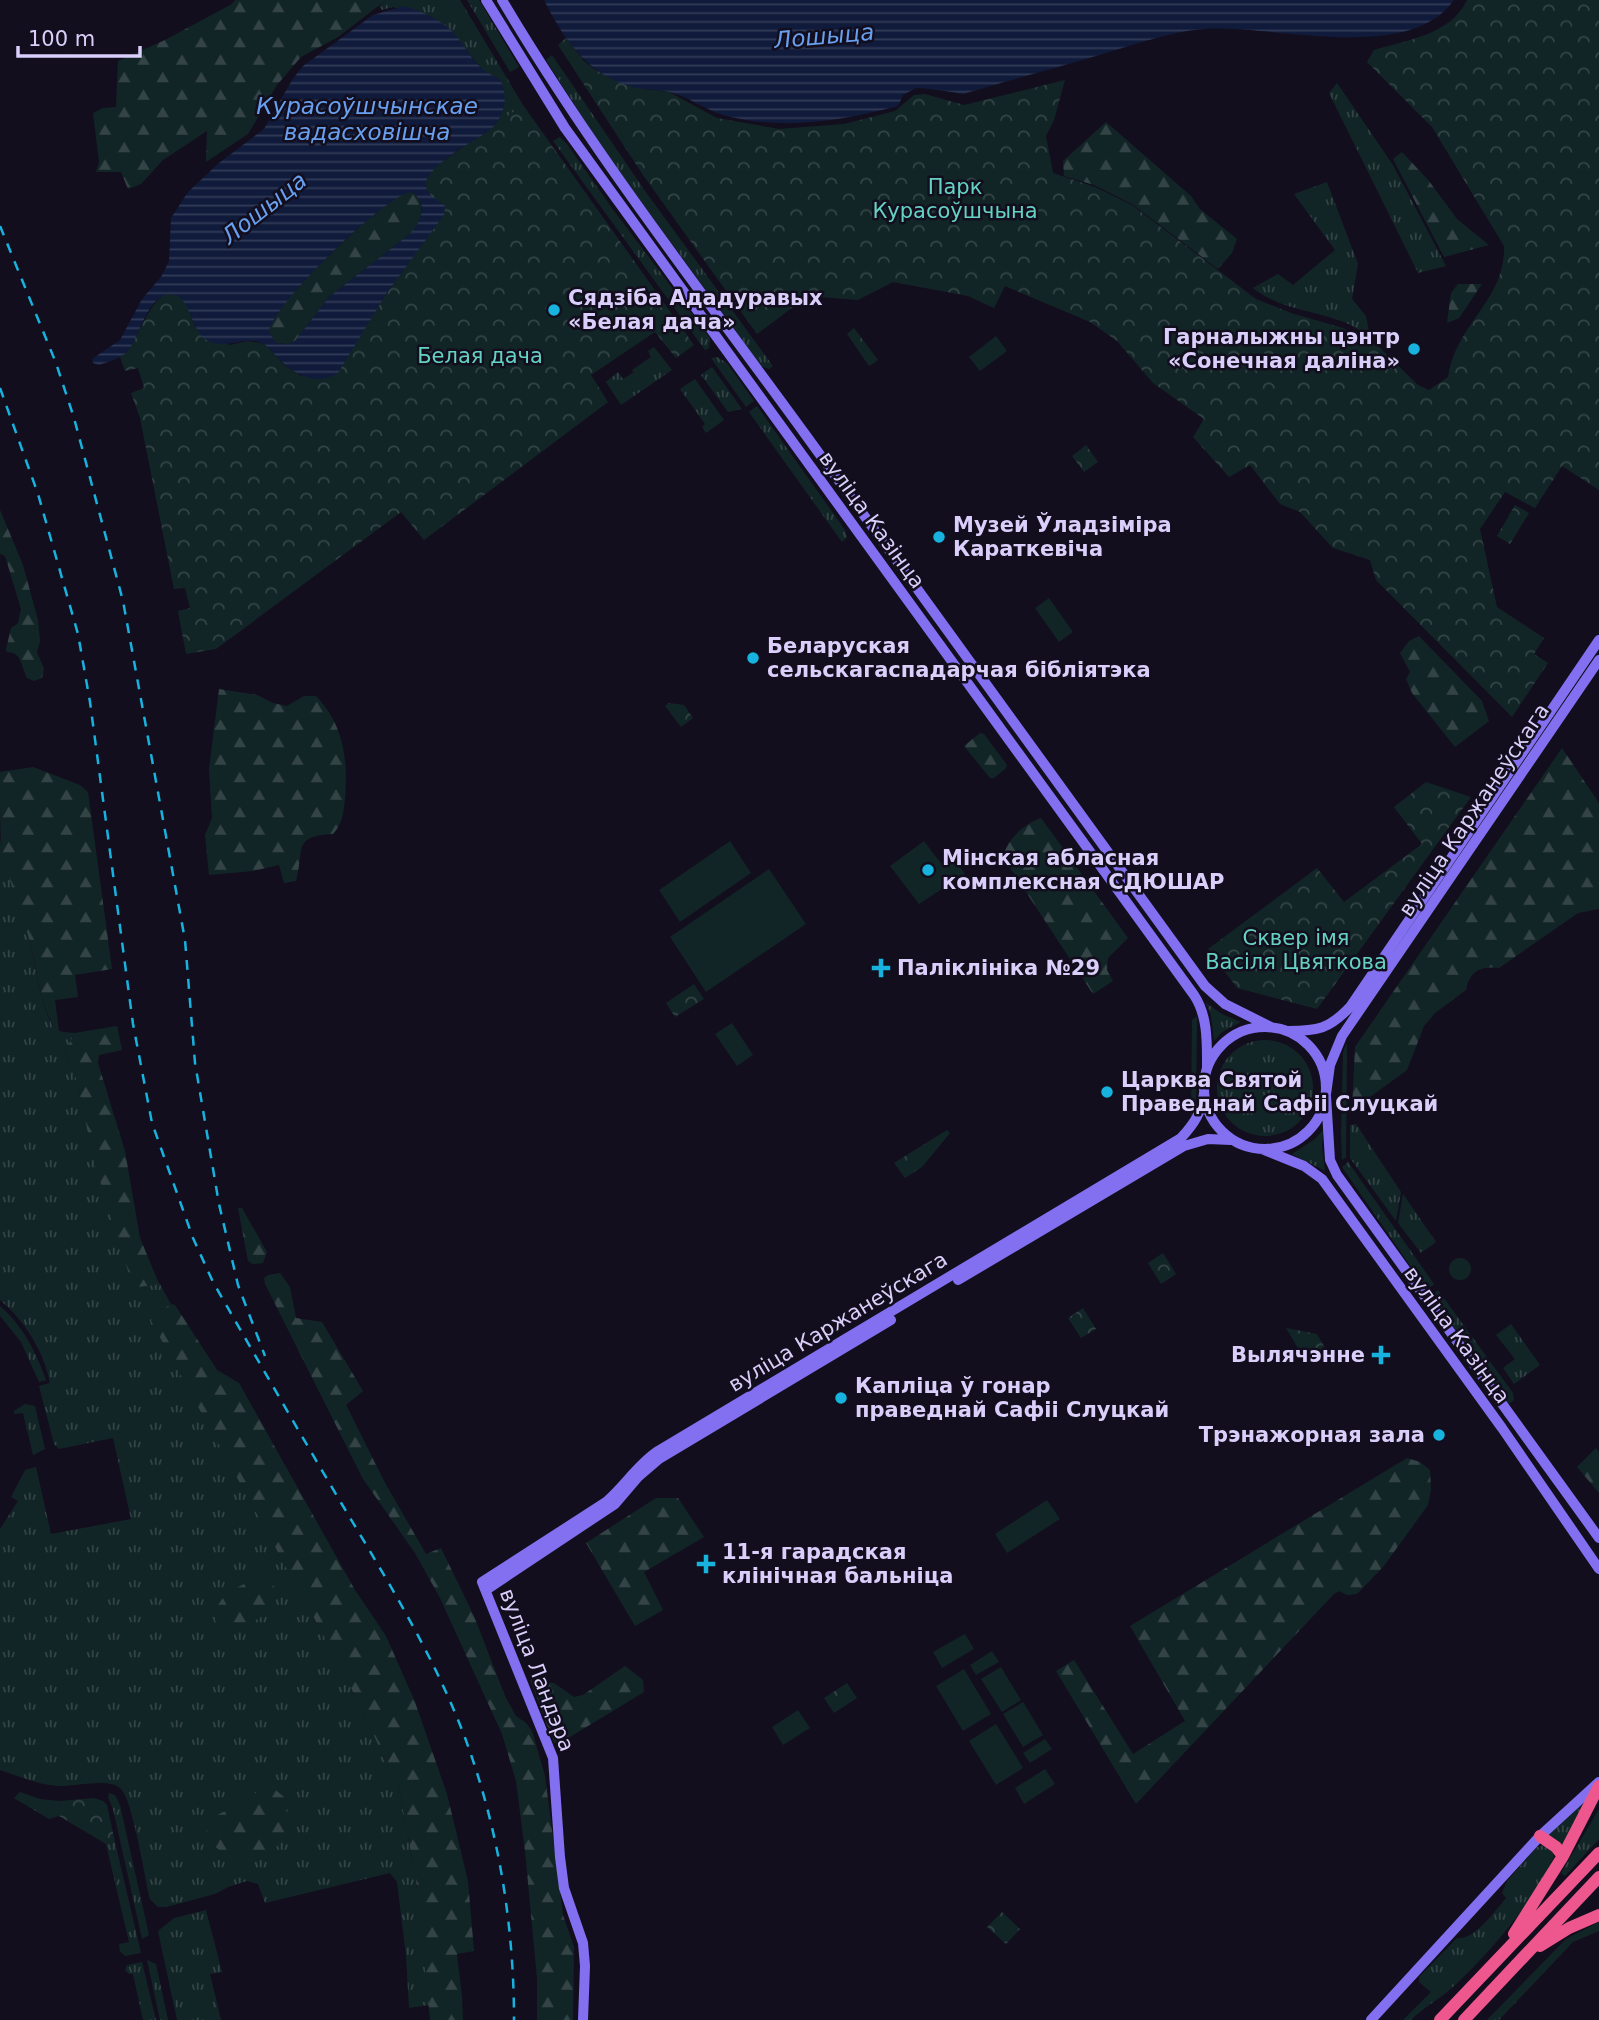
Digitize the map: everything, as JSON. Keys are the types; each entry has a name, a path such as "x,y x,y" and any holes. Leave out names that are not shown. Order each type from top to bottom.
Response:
{"highway":[{"path":"1502,1953 1563,1856 1599,1784"},
{"path":"1541,1836 1563,1856"},
{"path":"1440,2020 1599,1853"},
{"path":"1464,2020 1599,1877"},
{"path":"1516,1965 1559,1934 1599,1915"}],"main road":[{"name":"вуліца Казінца","path":"486,0 565,128 1199,1002 1205,1025 1207,1067"},
{"name":"вуліца Казінца","path":"502,0 636,205 1205,986 1225,1004 1271,1027"},
{"path":"625,212 629,205 636,205"},
{"path":"751,386 763,377"},
{"path":"859,534 872,526"},
{"name":"вуліца Каржанеўскага","path":"1288,1031 1326,1027 1350,1007 1599,640"},
{"name":"вуліца Каржанеўскага","path":"1326,1095 1330,1065 1342,1036 1599,660"},
{"path":"1271,1027 1288,1031 1305,1041 1318,1057 1325,1074 1326,1095 1319,1116 1303,1136 1287,1145 1262,1149 1231,1140 1214,1122 1204,1093 1207,1067 1217,1050 1232,1036 1252,1028 1271,1027"},
{"name":"вуліца Каржанеўскага","path":"484,1586 606,1502 618,1492 637,1467 658,1451 1181,1138 1200,1112 1204,1093"},
{"name":"вуліца Казінца","path":"1326,1095 1330,1160 1336,1175 1599,1538"},
{"name":"вуліца Каржанеўскага","path":"484,1586 615,1504 638,1477 659,1459 1184,1146 1208,1139 1231,1140"},
{"name":"вуліца Казінца","path":"1262,1149 1304,1166 1322,1179 1502,1428 1599,1569"},
{"name":"вуліца Ландэра","path":"484,1586 553,1758 559,1857 564,1888 583,1943 583,2020"},
{"path":"1371,2020 1541,1836 1599,1784"}],"green space":[{"path":"235,0 386,0 338,37 301,57 277,85 248,134 206,162 207,131 163,160 141,184 128,189 121,172 96,172 99,162 93,113 103,108 116,107 118,61 165,40"},
{"path":"386,0 460,0 523,105 489,131 499,119 504,106 500,79 484,72 451,30 440,22 393,7 382,10 379,6"},
{"path":"467,0 479,0 519,67 510,72"},
{"name":"Парк Курасоўшчына","path":"1467,0 1599,0 1599,490 1562,466 1535,508 1505,492 1480,529 1497,607 1544,638 1534,654 1548,663 1512,717 1376,580 1370,560 1333,548 1300,512 1280,504 1250,465 1229,477 1193,437 1204,419 1153,383 1117,341 1090,322 1005,286 994,308 968,296 893,282 858,300 808,296 757,334 643,175 558,45 566,38 583,60 619,82 669,92 717,118 779,129 844,124 895,111 914,95 925,94 964,105 1065,80 1054,120 1046,136 1053,173 1095,187 1132,205 1256,299 1291,313 1343,328 1379,347 1418,385 1429,390 1448,377 1460,341 1497,282 1504,246 1432,127 1367,62 1374,50 1439,29 1460,12"},
{"path":"552,55 645,191 773,366 769,369 761,366 600,145 546,60"},
{"path":"1337,83 1393,165 1446,266 1418,273 1329,93"},
{"name":"Белая дача","path":"523,105 694,345 676,358 655,332 591,375 608,402 424,540 401,512 216,649 186,654 178,611 190,608 185,588 174,589 140,418 131,393 144,388 138,368 125,371 120,357 129,349 152,308 168,293 176,294 185,303 196,329 230,345 248,341 261,343 284,365 301,376 377,308 444,215 427,190 426,182 431,173 439,164"},
{"path":"1106,122 1191,196 1200,209 1237,239 1232,253 1218,269 1132,204 1094,185 1064,176 1063,161"},
{"path":"560,137 710,338 709,348 705,350 553,141"},
{"path":"1402,152 1429,181 1457,219 1489,245 1444,257 1393,159"},
{"path":"1327,182 1358,264 1352,299 1366,316 1370,337 1345,322 1284,305 1253,288 1278,274 1293,285 1335,250 1294,194"},
{"path":"409,191 417,195 422,210 418,224 411,233 329,297 295,341 288,344 276,343 269,327 291,296 355,231 377,212"},
{"path":"1458,284 1482,284 1459,318 1447,323 1451,293"},
{"path":"854,328 878,360 869,366 847,334"},
{"path":"996,336 1007,351 980,371 969,357"},
{"path":"654,347 672,370 621,405 606,382 618,372 623,379 634,372 632,370 651,357 648,351"},
{"path":"717,357 727,363 754,401 746,407 711,358"},
{"path":"712,367 742,409 728,412 701,375"},
{"path":"695,379 724,420 706,433 702,427 705,424 680,389"},
{"path":"757,406 845,530 847,537 842,542 749,412"},
{"path":"1086,445 1098,462 1084,472 1072,456"},
{"path":"1515,505 1529,513 1510,544 1497,536"},
{"path":"0,510 23,565 38,620 40,641 37,652 44,669 42,678 34,681 27,678 16,654 7,652 6,649 11,628 18,623 21,609 5,556 0,554"},
{"path":"1049,598 1073,632 1059,642 1035,608"},
{"path":"1419,636 1482,701 1489,721 1455,747 1412,693 1406,679 1410,672 1400,653 1409,641"},
{"path":"219,689 257,695 287,706 304,696 316,696 333,719 338,731 346,771 342,818 333,834 320,835 305,842 296,881 284,883 279,865 253,871 209,875 205,835 212,818 209,769"},
{"path":"669,703 684,705 693,718 681,727 665,706"},
{"path":"980,733 984,734 1007,765 994,778 990,778 964,746"},
{"name":"Сквер імя Васіля Цвяткова","path":"1562,748 1599,803 1599,909 1578,913 1499,968 1481,969 1473,974 1466,990 1435,1013 1424,1026 1407,1070 1352,1110 1355,1047"},
{"path":"33,767 80,785 88,792 112,969 75,975 78,997 55,1000 59,1032 43,1001 31,945 9,878 1,842 0,772"},
{"name":"Сквер імя Васіля Цвяткова","path":"1426,782 1471,797 1317,1009 1237,988 1208,949 1317,868 1344,902 1422,844 1394,807"},
{"path":"1041,818 1128,938 1108,958 1107,970 1113,981 1093,994 1003,857 1008,844 1017,833"},
{"path":"0,839 29,938 46,1011 56,1029 75,1033 65,1051 76,1078 83,1109 156,1285 157,1279 171,1304 156,1313 152,1322 341,1667 399,1788 416,1880 429,2005 409,2008 397,1882 390,1873 265,1903 258,1884 247,1881 215,1894 158,1907 150,1899 130,1808 121,1789 116,1785 100,1783 51,1785 0,1770 0,1529 18,1501 11,1497 25,1470 36,1467 51,1534 131,1519 113,1438 59,1449 54,1444 39,1386 50,1383 43,1359 25,1327 0,1300"},
{"path":"730,841 751,873 680,922 659,890"},
{"name":"Мінская абласная комплексная СДЮШАР","path":"924,841 943,866 954,858 965,874 919,904 890,866"},
{"path":"769,869 806,924 706,992 670,937"},
{"path":"694,984 704,999 675,1017 666,1003"},
{"path":"1206,1003 1241,1022 1222,1032 1214,1041 1211,1015"},
{"path":"1197,1016 1196,1101 1191,1119 1192,1020"},
{"path":"732,1023 753,1055 737,1066 715,1034"},
{"path":"117,1026 122,1050 99,1055 98,1063 125,1151 140,1238 157,1279 156,1285 137,1287 132,1284 96,1168 76,1078 65,1051 75,1033"},
{"path":"1265,1040 1284,1043 1299,1054 1310,1069 1313,1088 1310,1107 1299,1122 1284,1133 1265,1136 1246,1133 1231,1122 1220,1107 1217,1088 1220,1069 1231,1054 1246,1043"},
{"path":"1347,1043 1346,1157 1342,1160 1343,1052"},
{"path":"1356,1124 1401,1192 1396,1221 1350,1158 1350,1125"},
{"path":"947,1130 950,1133 922,1167 905,1178 894,1163"},
{"path":"1323,1130 1325,1171 1292,1154 1315,1139"},
{"path":"1348,1162 1434,1284 1427,1290 1342,1167"},
{"path":"1403,1194 1436,1242 1421,1253 1398,1223"},
{"path":"238,1208 242,1208 267,1252 263,1263 253,1264 248,1261"},
{"path":"1163,1253 1176,1274 1161,1284 1148,1263"},
{"path":"1456,1258 1464,1258 1471,1265 1471,1273 1464,1280 1456,1280 1449,1273 1449,1265"},
{"path":"280,1273 290,1287 296,1318 322,1322 363,1391 346,1405 384,1481 426,1554 441,1548 474,1616 505,1696 516,1716 532,1731 545,1776 563,1915 574,1947 573,2020 537,2020 537,1978 525,1851 516,1781 502,1734 440,1598 415,1553 363,1479 265,1284 264,1278 268,1275"},
{"path":"1438,1290 1513,1393 1514,1400 1509,1404 1431,1296"},
{"path":"171,1304 175,1305 217,1370 239,1383 355,1590 386,1636 415,1702 447,1794 468,1881 474,1951 457,1954 463,2020 430,2020 416,1880 399,1788 341,1667 151,1321 156,1313"},
{"path":"0,1306 28,1340 46,1380 39,1382 21,1342 0,1316"},
{"path":"1083,1308 1096,1329 1081,1338 1068,1318"},
{"path":"1511,1324 1540,1365 1514,1384 1503,1368 1515,1359 1496,1335"},
{"path":"1286,1328 1317,1334 1335,1365 1304,1358"},
{"path":"25,1404 35,1406 45,1449 33,1455 23,1413 14,1414 14,1411"},
{"path":"1596,1448 1599,1452 1599,1493 1577,1467"},
{"path":"1407,1458 1420,1462 1430,1470 1431,1490 1428,1505 1383,1567 1357,1594 1347,1595 1339,1591 1333,1595 1136,1804 1056,1671 1074,1660 1133,1754 1185,1721 1130,1626"},
{"path":"656,1498 678,1498 704,1537 644,1572 663,1610 635,1626 586,1543"},
{"path":"1047,1500 1060,1519 1007,1553 995,1534"},
{"path":"258,1578 271,1583 278,1594 275,1603 264,1616 222,1627 215,1621 218,1605 228,1594"},
{"path":"965,1634 974,1649 942,1668 933,1652"},
{"path":"992,1651 999,1662 976,1675 970,1665"},
{"path":"625,1666 643,1680 644,1692 560,1743 554,1743 530,1680 538,1676 574,1697 583,1695"},
{"path":"1001,1667 1021,1700 1002,1712 981,1679"},
{"path":"964,1669 991,1714 963,1731 936,1686"},
{"path":"847,1683 857,1698 834,1713 824,1698"},
{"path":"1023,1702 1043,1735 1023,1747 1003,1714"},
{"path":"798,1710 810,1728 783,1745 772,1727"},
{"path":"996,1724 1023,1768 996,1785 969,1741"},
{"path":"1045,1739 1052,1749 1030,1763 1023,1753"},
{"path":"1045,1769 1055,1784 1024,1804 1015,1788"},
{"path":"262,1787 272,1787 284,1797 291,1836 264,1853 242,1856 221,1851 208,1837 206,1826 218,1815 242,1803"},
{"path":"20,1792 40,1799 59,1801 59,1816 49,1819 14,1798"},
{"path":"109,1793 115,1795 120,1805 149,1935 142,1939 108,1797"},
{"path":"94,1798 107,1805 115,1842 106,1844 59,1816 59,1801"},
{"path":"1583,1803 1585,1806 1561,1848 1548,1834"},
{"path":"1599,1809 1599,1839 1565,1876 1561,1873"},
{"path":"115,1842 141,1953 125,1956 120,1951 119,1944 129,1942 106,1844"},
{"path":"1544,1845 1552,1849 1554,1857 1510,1926 1454,1986 1411,2020 1403,2020 1431,1992 1419,1982 1419,1977 1457,1938 1470,1935 1484,1924 1506,1898 1502,1893 1507,1881 1537,1847"},
{"path":"206,1910 222,1972 210,1974 221,2020 177,2020 158,1931 174,1918"},
{"path":"1002,1912 1020,1929 1006,1944 987,1927"},
{"path":"1599,1922 1599,1931 1573,1942 1499,2020 1487,2020 1566,1939"},
{"path":"147,1960 156,1964 168,2020 160,2020"},
{"path":"142,1962 156,2020 143,2020 133,1974 125,1970 127,1965"}],"water":[{"name":"Лошыца","path":"544,0 1454,0 1433,20 1405,31 1373,36 1338,37 1233,29 1176,33 963,94 916,88 903,95 898,106 833,120 789,123 745,120 723,115 676,94 632,87 602,74 569,42"},
{"name":"Курасоўшчынскае вадасховішча","path":"404,6 437,19 453,32 483,69 500,79 505,100 499,119 489,131 451,155 427,179 426,186 431,195 445,206 444,215 386,294 338,373 323,379 308,378 287,366 265,345 255,341 212,343 200,334 185,304 174,295 166,295 154,303 128,351 115,360 99,365 93,363 92,359 120,340 142,299 161,277 169,261 171,218 188,192 219,163 264,129 303,66 373,15","holes":["412,192 417,197 422,212 411,233 329,297 295,341 287,344 276,343 269,332 274,319 308,277 380,210"]}],"railway":[{"path":"0,226 56,363 74,418 123,601 185,940 195,1063 219,1204 238,1285 265,1356"},
{"path":"0,388 38,494 78,634 90,702 133,1024 152,1123 193,1238 213,1282 408,1618 452,1705 476,1769 502,1875 511,1947 514,2020"}],"place":[{"name":"Сядзіба Ададуравых «Белая дача»","path":"554,310"},
{"name":"Гарналыжны цэнтр «Сонечная даліна»","path":"1414,349"},
{"name":"Музей Ўладзіміра Караткевіча","path":"939,537"},
{"name":"Беларуская сельскагаспадарчая бібліятэка","path":"753,658"},
{"name":"Мінская абласная комплексная СДЮШАР","path":"928,870"},
{"name":"Паліклініка №29","path":"881,968"},
{"name":"Царква Святой Праведнай Сафіі Слуцкай","path":"1107,1092"},
{"name":"Вылячэнне","path":"1381,1355"},
{"name":"Капліца ў гонар праведнай Сафіі Слуцкай","path":"841,1398"},
{"name":"Трэнажорная зала","path":"1439,1435"},
{"name":"11-я гарадская клінічная бальніца","path":"706,1564"}]}
